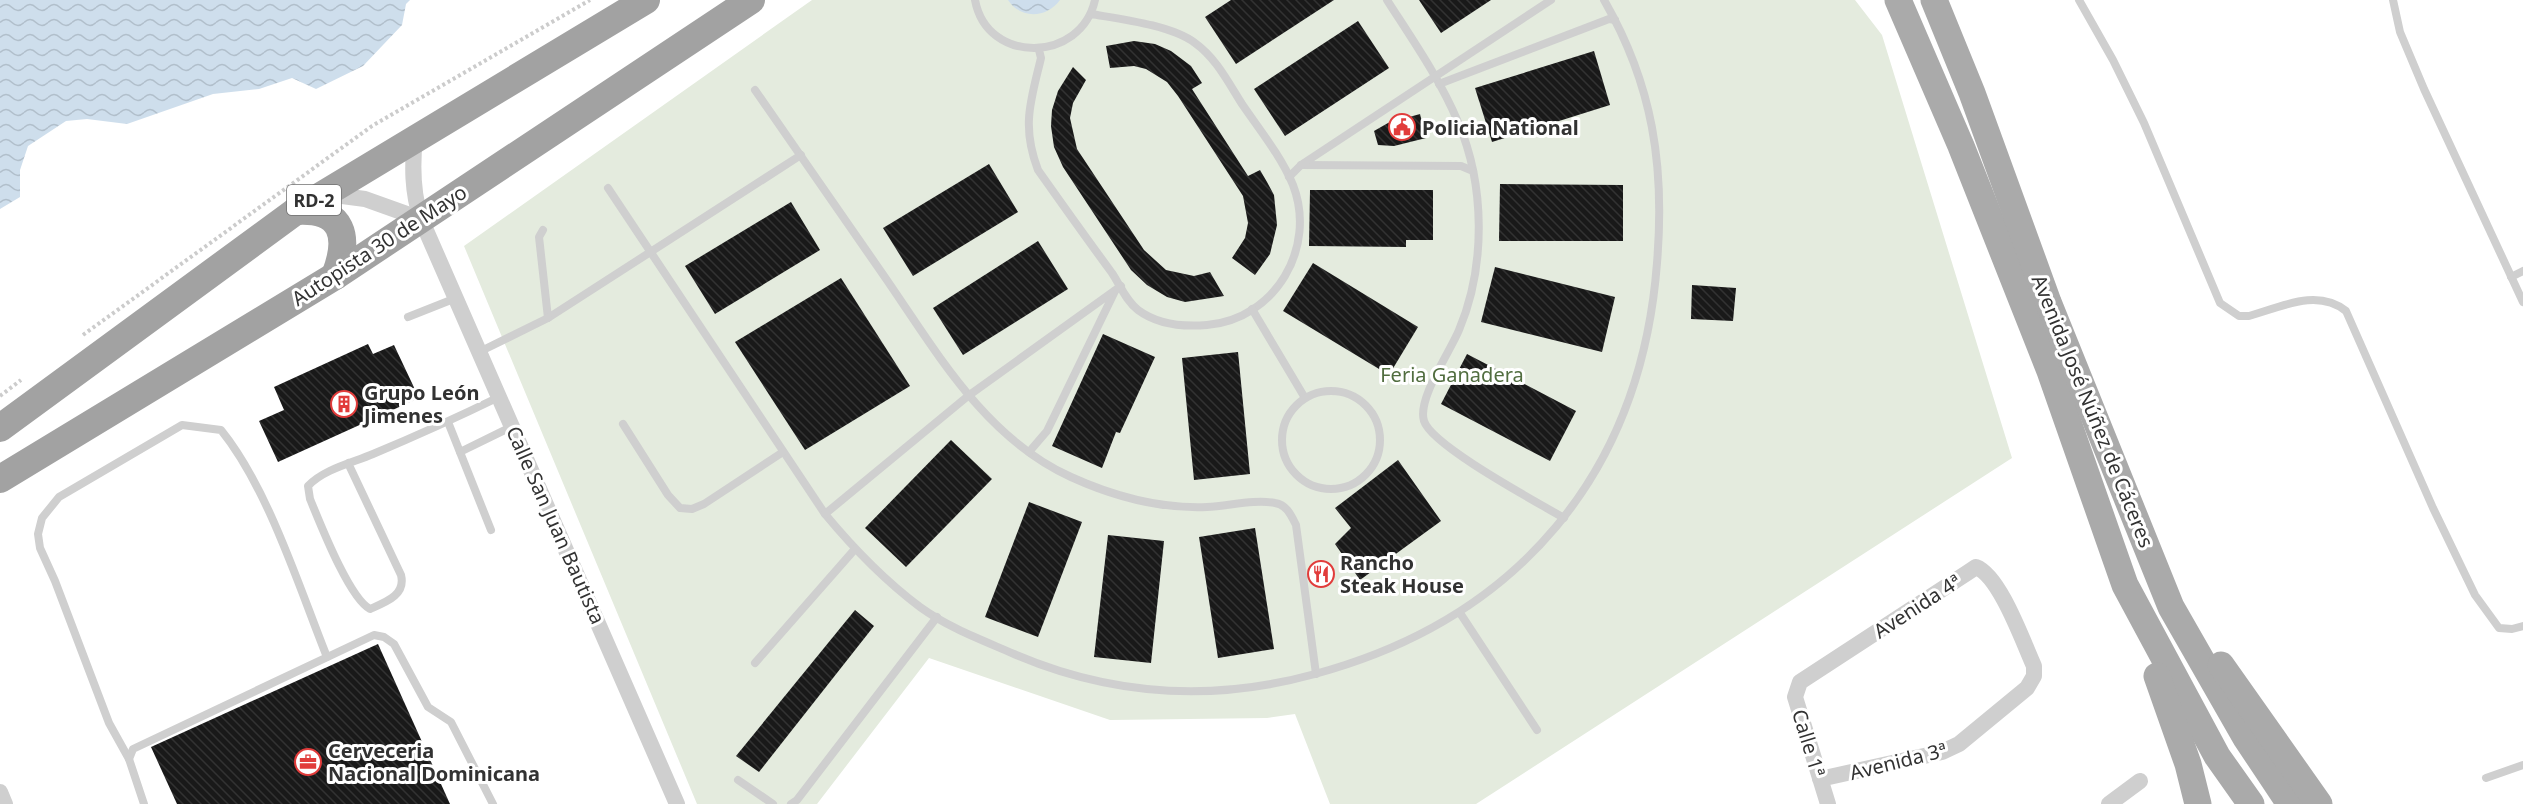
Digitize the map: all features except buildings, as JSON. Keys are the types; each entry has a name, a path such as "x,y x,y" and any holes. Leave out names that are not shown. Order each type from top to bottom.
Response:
{"highway":[{"name":"RD-2","path":"0,428 296,212 646,0"},
{"name":"Autopista 30 de Mayo","path":"0,479 335,276 751,0"},
{"path":"296,212 324,213 333,218 340,228 344,240 343,256 335,276"}],"main road":[{"name":"Avenida José Núñez de Cáceres","path":"1898,0 1961,146 2050,371 2125,585 2217,756 2251,804"},
{"name":"Avenida José Núñez de Cáceres","path":"1934,0 1968,83 2048,302 2171,607 2246,738 2290,804"},
{"path":"2155,566 2290,766 2319,804"},
{"path":"2125,585 2188,764 2198,804"}],"street":[{"name":"Calle San Juan Bautista","path":"415,138 413,174 416,204 677,804"},
{"path":"325,194 365,199 422,219"},
{"name":"Avenida 4ª","path":"1800,682 1976,567 1984,570 1994,582 2034,666 2034,676 2027,688"},
{"name":"Calle 1ª","path":"1800,682 1795,697 1828,804"},
{"name":"Avenida 3ª","path":"1820,779 1942,752 1972,735 2027,688"},
{"path":"2109,804 2140,781"},
{"path":"0,792 5,804"}],"lane":[{"path":"975,0 981,19 1000,39 1012,45 1039,50 1070,39 1091,14 1095,0"},
{"path":"1387,0 1437,81 1458,123 1473,171 1478,211 1478,248 1469,299 1448,358 1422,405 1424,420 1430,431 1441,442 1564,518"},
{"path":"1289,177 1301,165 1437,81 1551,0"},
{"path":"608,188 825,514 855,549 913,601 957,630 1034,662 1122,686 1161,692 1201,693 1245,690 1316,674 1378,655 1460,613 1542,544 1564,518 1598,467 1624,418 1641,368 1656,287 1660,188 1647,98 1633,56 1604,0"},
{"path":"2079,0 2113,60 2144,123 2220,303 2239,316 2249,316 2312,299 2337,304 2346,311 2433,508 2475,595 2499,628 2512,629 2523,626"},
{"path":"2394,0 2400,32 2523,302"},
{"path":"1039,50 1041,58 1028,114 1033,158 1038,170 1130,303 1139,311 1174,325 1215,324 1236,319 1269,298 1281,284 1296,254 1301,220 1289,177 1204,50 1180,35 1091,14"},
{"path":"1437,81 1609,19 1615,20"},
{"path":"755,90 968,396 994,424 1029,452 1043,463 1070,477 1130,500 1158,506 1192,508 1264,502 1278,503 1289,511 1296,525 1316,674"},
{"path":"479,352 548,318 801,155"},
{"path":"1301,165 1461,166 1473,171"},
{"path":"543,230 538,237 548,318"},
{"path":"2511,277 2523,271"},
{"path":"825,514 968,396 1118,287"},
{"path":"1029,452 1047,431 1118,287"},
{"path":"408,317 456,298"},
{"path":"1252,309 1305,398"},
{"path":"1338,391 1354,396 1368,407 1377,421 1380,438 1378,455 1370,470 1358,482 1336,489 1312,487 1299,479 1289,467 1282,453 1281,437 1285,422 1293,408 1305,398 1321,392 1338,391"},
{"path":"348,464 401,575 403,584 399,593 370,609 361,604 352,588 310,499 308,486 315,479 348,464 448,422 499,397"},
{"path":"448,422 491,530"},
{"path":"623,424 668,495 680,508 692,509 704,504 783,452"},
{"path":"144,804 129,759 108,723 55,581 40,548 38,534 42,518 59,497 182,425 221,430 242,459 260,492 327,657"},
{"path":"460,452 513,426"},
{"path":"755,663 855,549"},
{"path":"1460,613 1537,730"},
{"path":"791,804 797,800 937,618"},
{"path":"129,759 133,749 374,635 389,639 398,650 428,707 451,722 493,804"},
{"path":"2486,778 2523,765"},
{"path":"738,780 773,804"}],"green space":[{"name":"Feria Ganadera","path":"812,0 1855,0 1882,35 2012,458 1476,804 1330,804 1295,714 1267,718 1110,720 929,658 817,804 697,804 464,246"}],"water":[{"path":"0,0 410,0 406,4 402,25 363,66 316,89 292,78 259,89 213,94 127,124 87,119 66,121 28,146 20,170 20,197 0,209"},
{"path":"1008,0 1060,0 1055,6 1041,13 1027,14 1013,6"}],"place":[{"name":"Policia National","path":"1402,127"},
{"name":"Grupo León Jimenes","path":"344,404"},
{"name":"Rancho Steak House","path":"1321,574"},
{"name":"Cerveceria Nacional Dominicana","path":"308,762"}]}
